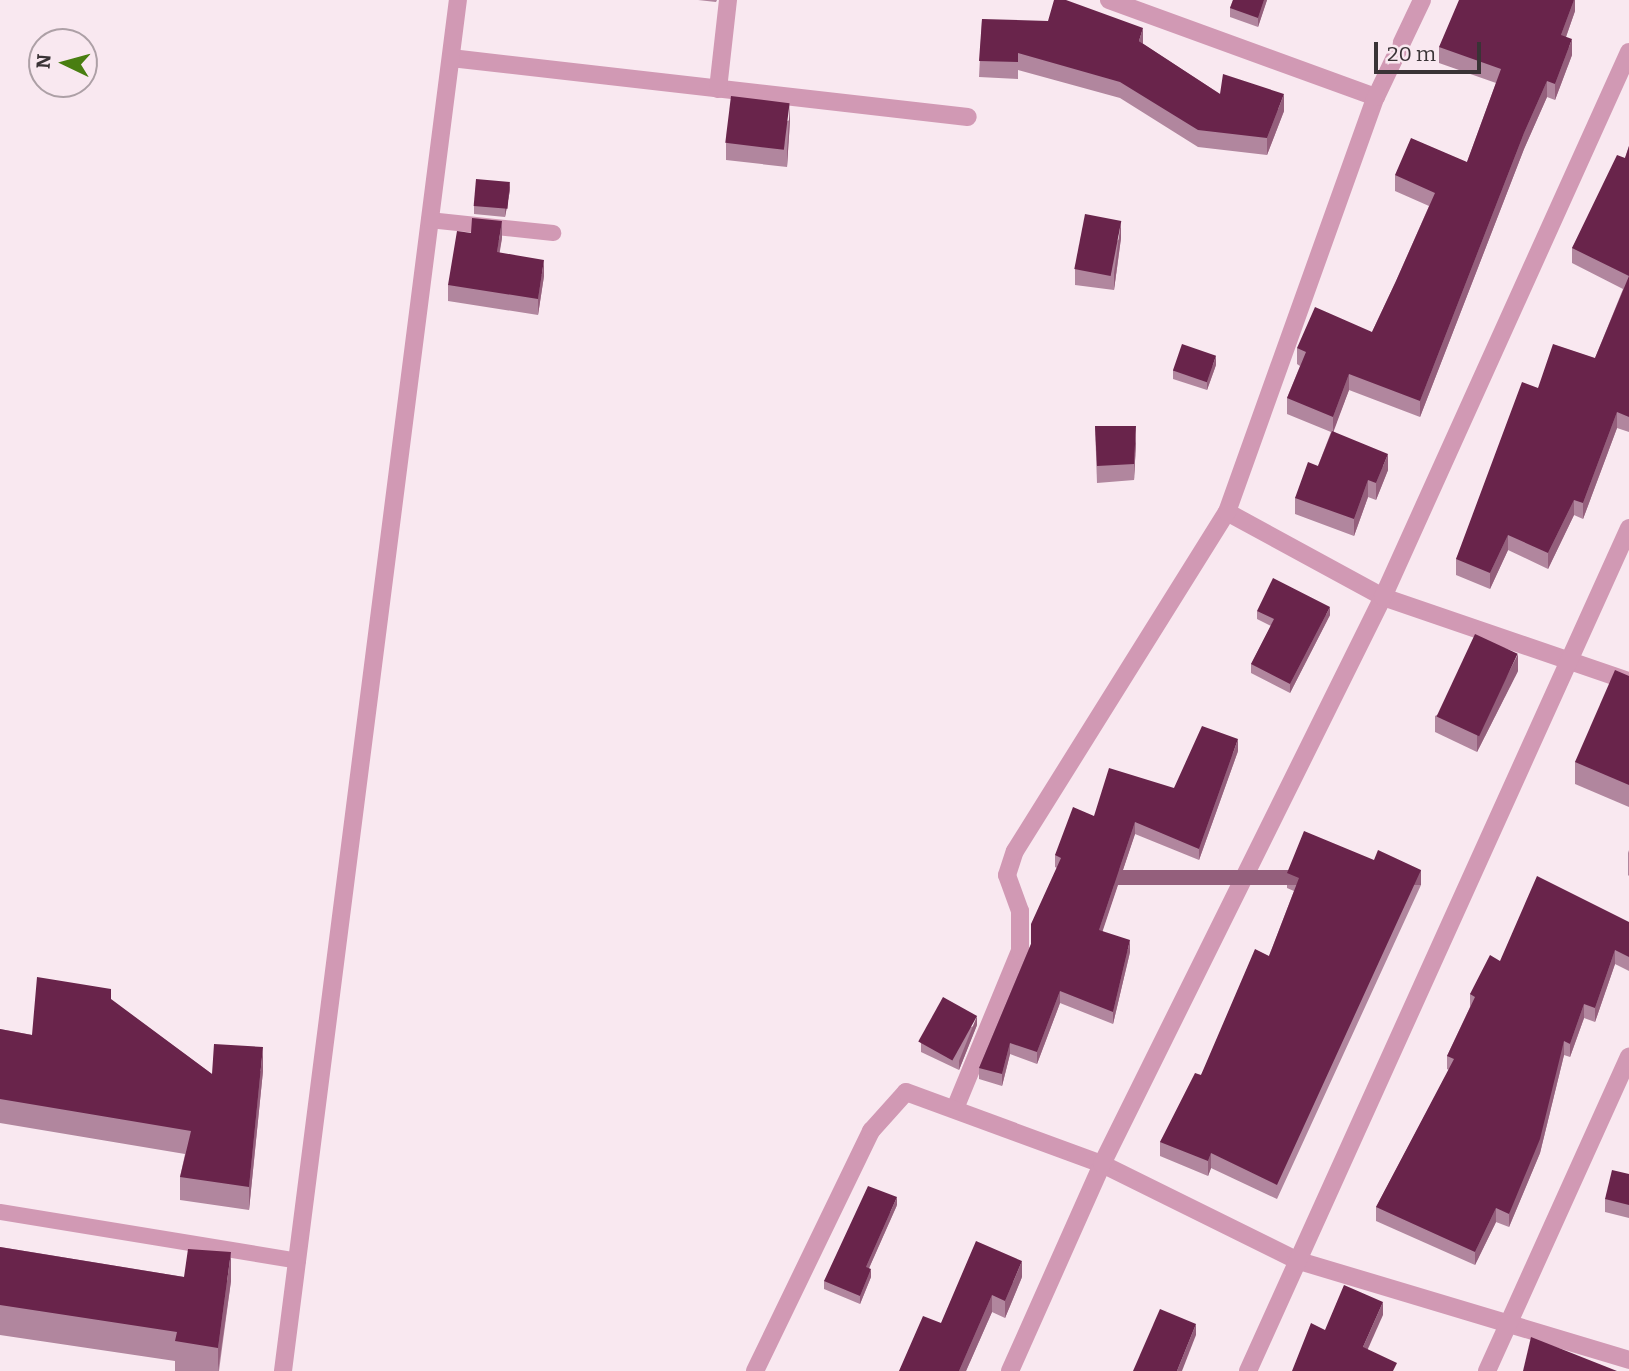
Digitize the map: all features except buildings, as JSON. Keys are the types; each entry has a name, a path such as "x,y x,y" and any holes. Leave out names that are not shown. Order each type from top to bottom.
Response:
{"street":[{"path":"284,1371 458,0"},
{"path":"718,89 728,0"},
{"path":"1109,0 1376,97"},
{"path":"956,1106 1020,951 1020,911 1007,875 1015,852 1227,512 1376,97 1422,0"},
{"path":"1010,1371 1102,1164 1383,597 1629,52"},
{"path":"451,58 968,117"},
{"path":"1227,512 1383,597 1629,681"},
{"path":"1248,1371 1629,528"},
{"path":"1487,1371 1629,1056"},
{"path":"755,1371 884,1110 906,1092 956,1106 1102,1164 1296,1260 1510,1320 1629,1360"}],"lane":[{"path":"429,220 553,233"},
{"path":"0,1212 298,1261"}]}
